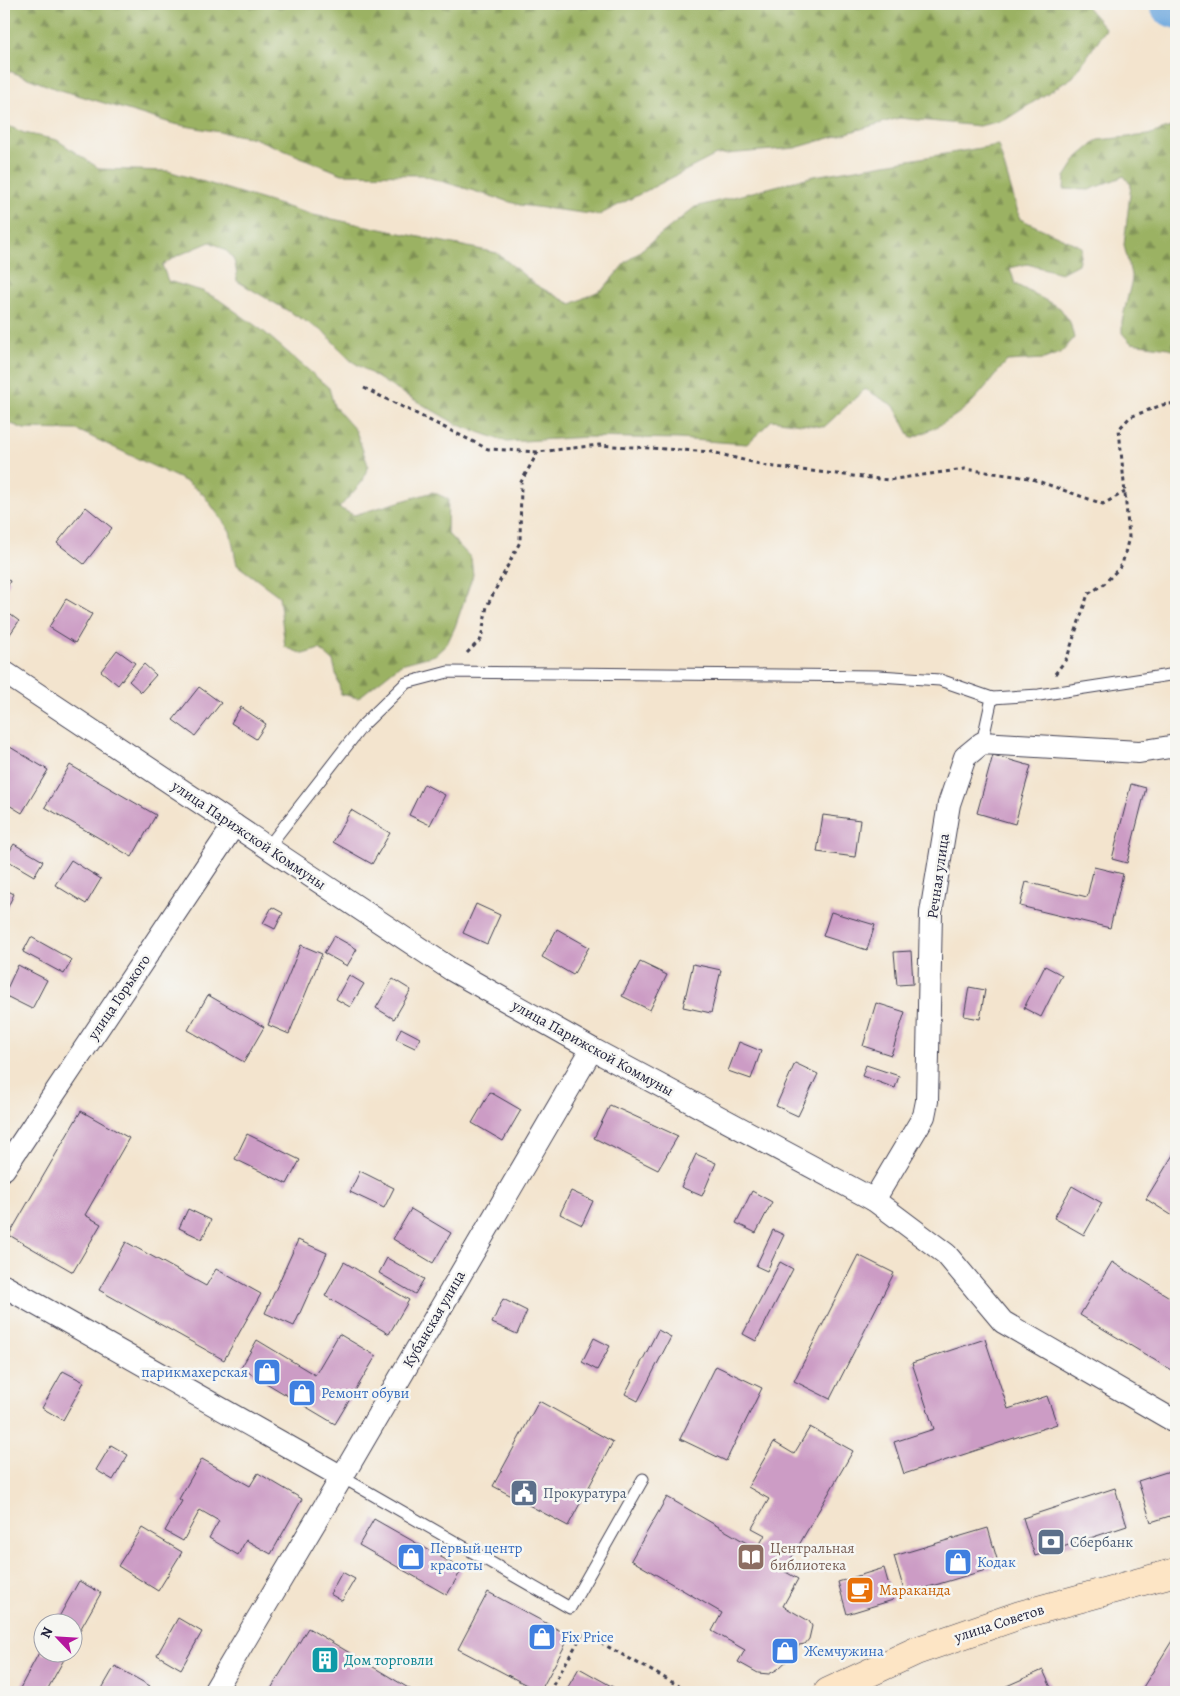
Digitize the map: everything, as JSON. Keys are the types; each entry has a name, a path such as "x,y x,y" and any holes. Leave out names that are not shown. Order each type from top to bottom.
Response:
{"main road":[{"name":"улица Советов","path":"828,1692 916,1651 1020,1615 1176,1572"}],"street":[{"name":"улица Парижской Коммуны","path":"4,672 452,970 592,1049 874,1200 946,1254 1003,1322 1176,1422"},
{"path":"982,743 1139,752 1176,746"},
{"name":"Речная улица","path":"874,1200 924,1116 927,1101 931,913 949,804 965,758 982,743"},
{"name":"улица Горького","path":"4,1169 234,825"},
{"name":"Кубанская улица","path":"214,1692 592,1049"},
{"path":"4,1286 342,1477"}],"lane":[{"path":"268,847 364,725 406,683 448,672 879,676 940,680 992,698 1039,695 1176,674"},
{"path":"982,743 992,698"},
{"path":"342,1477 570,1608 643,1479"}],"path":[{"path":"364,388 488,449 538,452 599,445 712,452 766,466 888,480 965,469 1029,478 1103,504 1125,492"},
{"path":"1039,695 1067,658 1088,594 1104,584 1122,565 1129,537 1119,429 1130,417 1176,402"},
{"path":"448,672 481,638 487,606 520,542 521,482 538,452"},
{"path":"549,1692 584,1633 690,1692"}],"green space":[{"path":"4,4 1084,4 1106,29 1073,77 1005,120 979,126 899,118 795,148 716,155 599,215 520,205 421,175 342,174 254,138 174,124 54,88 4,69"},
{"path":"4,124 24,133 57,140 100,169 168,171 313,215 497,253 536,285 571,304 603,289 625,263 695,207 814,176 998,145 1020,219 1082,247 1078,264 1061,273 1027,264 1010,268 1015,284 1060,308 1070,322 1074,338 1062,352 1044,359 1007,361 964,409 943,424 911,438 894,406 865,389 824,427 772,420 747,444 678,439 587,437 507,442 458,425 350,360 324,332 237,281 234,261 228,252 223,249 210,242 177,256 162,265 168,281 202,291 218,299 263,331 329,388 334,406 356,431 368,465 363,481 339,508 354,515 433,492 448,499 447,533 471,558 473,575 455,627 447,644 435,655 401,664 358,698 341,694 333,661 320,649 303,654 285,647 279,596 237,565 230,531 203,494 187,482 77,430 24,429 4,421"},
{"path":"1176,125 1176,352 1169,348 1131,343 1122,333 1122,321 1132,279 1124,245 1131,185 1124,176 1089,190 1064,189 1065,177 1078,157 1098,140 1148,135"}],"building":[{"path":"86,507 112,528 84,564 57,543"},
{"path":"4,578 10,581 4,594"},
{"path":"66,599 92,614 75,643 49,627"},
{"path":"4,610 19,621 4,643"},
{"path":"117,650 135,663 118,685 101,671"},
{"path":"144,664 156,675 141,692 129,681"},
{"path":"199,687 221,703 195,736 173,720"},
{"path":"241,707 266,724 256,739 231,723"},
{"path":"10,747 48,770 22,813 4,802 4,757"},
{"path":"993,755 1031,766 1015,824 977,813"},
{"path":"70,765 156,815 132,857 45,807"},
{"path":"424,784 445,795 430,825 409,815"},
{"path":"1131,784 1146,788 1127,863 1112,859"},
{"path":"351,810 390,833 372,864 333,842"},
{"path":"823,815 860,820 855,857 817,852"},
{"path":"14,844 43,861 34,876 5,859"},
{"path":"71,860 101,879 86,904 55,885"},
{"path":"1094,867 1123,874 1110,928 1020,906 1026,882 1087,897"},
{"path":"4,889 14,894 4,915"},
{"path":"476,904 500,915 487,944 463,933"},
{"path":"272,907 283,913 275,929 263,923"},
{"path":"831,912 875,925 867,950 823,936"},
{"path":"557,929 589,947 573,975 542,957"},
{"path":"334,936 357,949 347,966 324,953"},
{"path":"31,937 72,960 64,974 23,952"},
{"path":"301,945 322,954 289,1034 268,1025"},
{"path":"911,951 913,984 897,985 894,952"},
{"path":"640,962 667,975 650,1010 622,996"},
{"path":"693,964 721,970 711,1013 683,1007"},
{"path":"18,965 47,980 32,1009 4,995"},
{"path":"1045,966 1062,975 1041,1017 1024,1008"},
{"path":"349,975 364,984 350,1007 336,999"},
{"path":"393,979 411,990 394,1019 376,1008"},
{"path":"969,987 985,990 980,1019 964,1016"},
{"path":"208,995 264,1027 244,1062 188,1030"},
{"path":"876,1003 905,1012 891,1055 863,1046"},
{"path":"401,1028 420,1038 415,1048 396,1039"},
{"path":"739,1042 761,1051 751,1079 728,1071"},
{"path":"795,1063 818,1074 798,1116 776,1106"},
{"path":"866,1065 899,1076 895,1088 862,1076"},
{"path":"490,1092 521,1110 503,1141 472,1123"},
{"path":"610,1105 678,1136 658,1170 594,1138"},
{"path":"81,1111 129,1138 85,1215 101,1224 73,1272 9,1235"},
{"path":"247,1134 300,1160 287,1184 235,1159"},
{"path":"1176,1150 1176,1218 1146,1199"},
{"path":"696,1154 716,1163 702,1196 681,1187"},
{"path":"360,1171 394,1188 384,1208 350,1192"},
{"path":"1072,1186 1102,1203 1084,1235 1054,1218"},
{"path":"571,1191 593,1201 582,1225 560,1214"},
{"path":"752,1191 772,1202 756,1233 736,1223"},
{"path":"188,1209 211,1220 202,1239 179,1228"},
{"path":"411,1209 451,1233 433,1263 393,1239"},
{"path":"773,1230 784,1235 767,1271 756,1266"},
{"path":"298,1240 327,1253 294,1326 265,1313"},
{"path":"126,1242 206,1286 216,1269 261,1294 224,1360 99,1290"},
{"path":"858,1255 894,1273 830,1399 794,1381"},
{"path":"387,1258 424,1279 415,1294 379,1273"},
{"path":"344,1262 409,1300 389,1334 325,1296"},
{"path":"780,1262 793,1269 756,1341 743,1334"},
{"path":"1112,1262 1176,1301 1176,1373 1080,1315"},
{"path":"503,1299 527,1311 517,1334 492,1323"},
{"path":"658,1330 671,1337 638,1401 625,1394"},
{"path":"339,1334 376,1356 335,1424 241,1368 257,1340 315,1375"},
{"path":"594,1338 610,1346 597,1370 582,1362"},
{"path":"985,1339 1008,1409 1047,1396 1057,1424 904,1474 894,1442 934,1429 912,1363"},
{"path":"716,1366 762,1388 726,1461 680,1439"},
{"path":"63,1371 84,1382 63,1420 42,1408"},
{"path":"539,1401 613,1442 568,1526 493,1486"},
{"path":"810,1427 853,1451 784,1571 798,1579 783,1606 809,1621 812,1626 809,1639 805,1644 799,1645 795,1653 778,1669 769,1674 758,1673 738,1662 745,1650 712,1631 722,1613 631,1560 667,1497 757,1549 765,1535 752,1528 769,1499 748,1487 774,1442 794,1454"},
{"path":"111,1445 128,1455 113,1480 96,1470"},
{"path":"202,1459 250,1486 258,1473 302,1499 271,1554 246,1540 238,1555 209,1538 219,1521 200,1510 183,1541 165,1531 182,1501 179,1499"},
{"path":"1176,1469 1176,1514 1151,1522 1138,1481"},
{"path":"1115,1488 1127,1526 1035,1556 1023,1518"},
{"name":"Первый центр красоты","path":"374,1519 462,1569 447,1595 359,1545"},
{"path":"142,1528 182,1552 158,1591 118,1566"},
{"path":"988,1528 999,1566 905,1594 894,1556"},
{"path":"884,1568 893,1600 847,1614 838,1582"},
{"path":"342,1572 355,1579 342,1601 330,1594"},
{"path":"79,1581 101,1593 82,1626 82,1614 61,1614"},
{"path":"488,1592 570,1636 540,1692 458,1649"},
{"path":"178,1618 202,1632 181,1669 157,1655"},
{"name":"Дом торговли","path":"308,1628 415,1692 269,1692"},
{"path":"1175,1636 1176,1692 1140,1692"},
{"path":"33,1664 61,1664 46,1692 18,1692"},
{"path":"115,1666 150,1686 147,1692 100,1692"},
{"path":"579,1668 622,1692 565,1692"},
{"path":"1043,1670 1053,1692 993,1692"}],"waterway":[{"path":"1172,4 1176,6"}],"place":[{"name":"парикмахерская","path":"267,1372"},
{"name":"Ремонт обуви","path":"302,1393"},
{"name":"Прокуратура","path":"524,1493"},
{"name":"Сбербанк","path":"1051,1542"},
{"name":"Первый центр красоты","path":"411,1557"},
{"name":"Центральная библиотека","path":"751,1557"},
{"name":"Кодак","path":"958,1562"},
{"name":"Мараканда","path":"860,1590"},
{"name":"Fix Price","path":"542,1637"},
{"name":"Жемчужина","path":"785,1651"},
{"name":"Дом торговли","path":"325,1660"}]}
